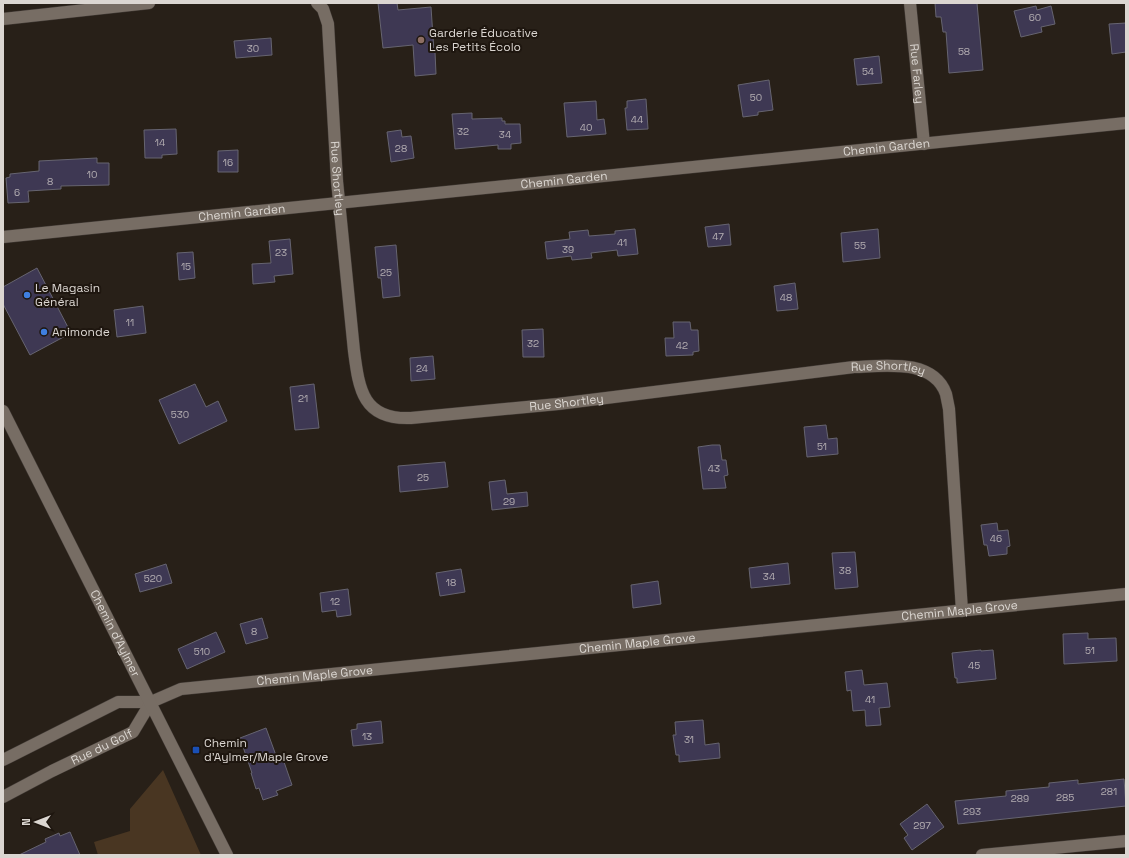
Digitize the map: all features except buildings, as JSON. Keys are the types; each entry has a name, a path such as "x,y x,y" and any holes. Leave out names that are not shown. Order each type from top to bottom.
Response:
{"street":[{"path":"3,20 150,3"},
{"name":"Rue Shortley","path":"317,3 323,9 328,24 339,203 357,374 368,404 378,412 398,419 558,404 854,367 898,365 916,368 928,373 938,382 945,393 949,409 962,611"},
{"name":"Rue Farley","path":"910,3 924,144"},
{"name":"Chemin Garden","path":"3,237 1126,123"},
{"name":"Chemin d'Aylmer","path":"3,411 227,855"},
{"name":"Chemin Maple Grove","path":"151,702 181,689 1126,594"},
{"path":"3,760 118,702 151,702"},
{"name":"Rue du Golf","path":"3,798 52,771 133,732 151,702"},
{"path":"982,855 1126,841"}],"shaded area":[{"path":"163,770 201,855 98,855 94,842 130,831 130,809"}],"place":[{"name":"Garderie Éducative Les Petits Écolo","path":"421,40"},
{"name":"Le Magasin Général","path":"27,295"},
{"name":"Animonde","path":"44,332"},
{"name":"Chemin d'Aylmer/Maple Grove","path":"196,750"}]}
